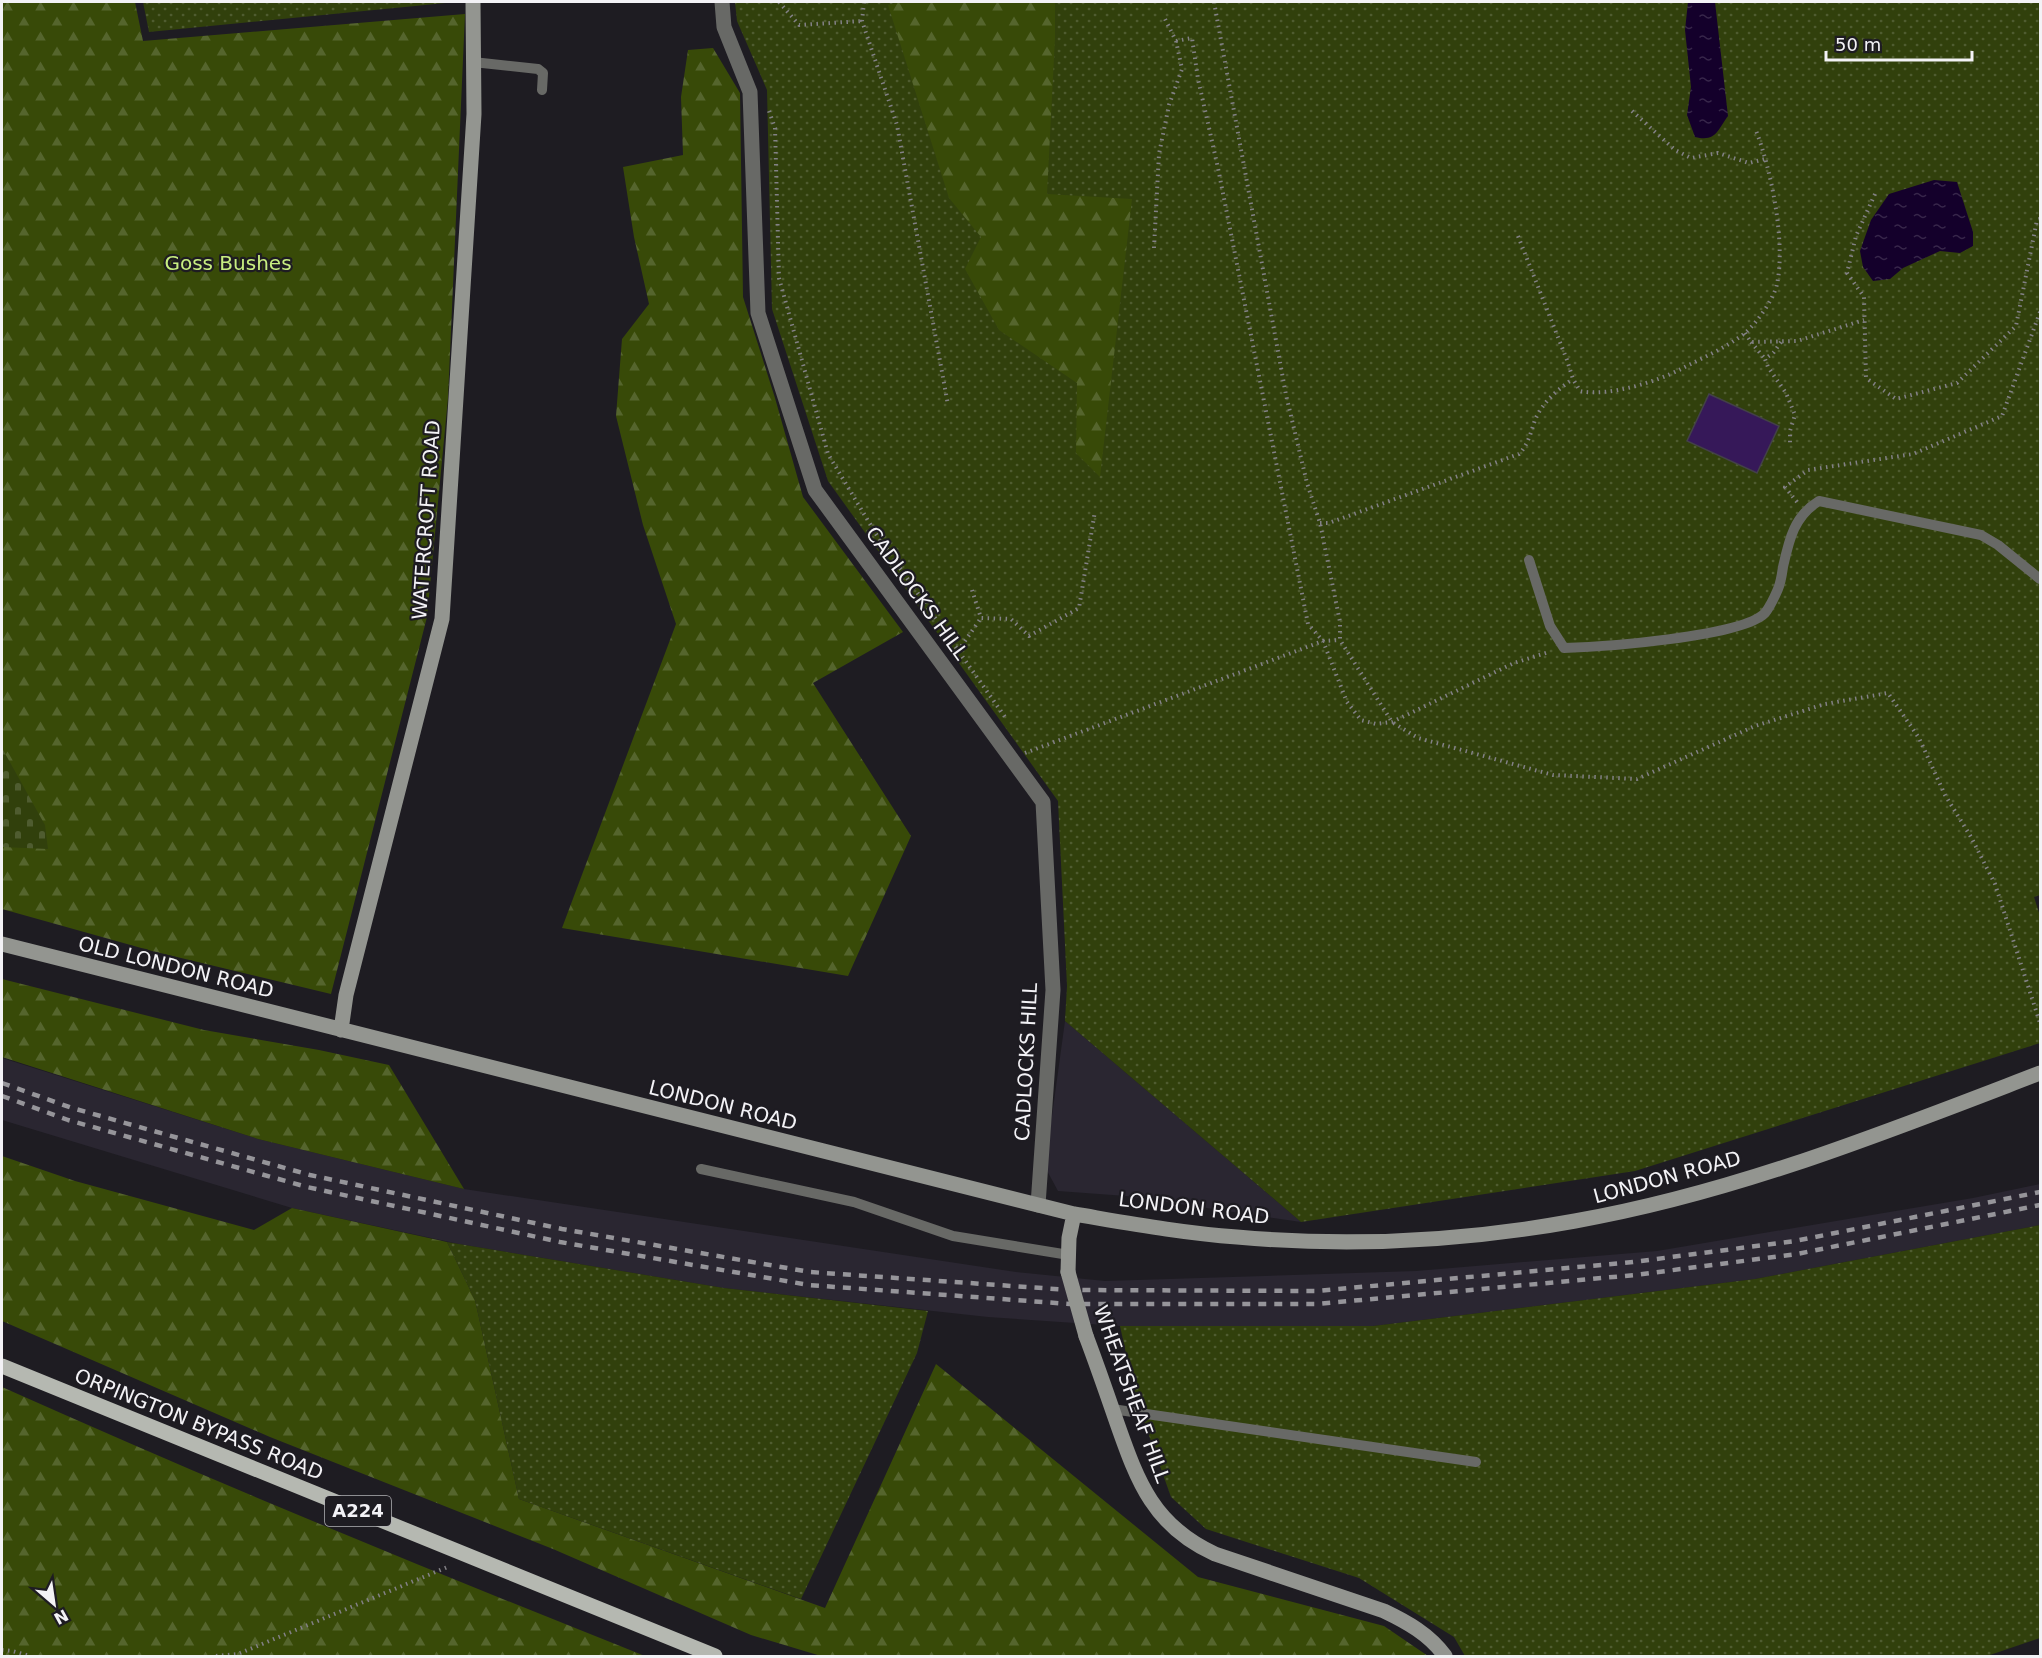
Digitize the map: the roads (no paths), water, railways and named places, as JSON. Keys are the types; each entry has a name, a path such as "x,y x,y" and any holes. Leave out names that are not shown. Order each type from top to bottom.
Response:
{"main road":[{"name":"ORPINGTON BYPASS ROAD","path":"2,1366 715,1656"}],"street":[{"name":"WATERCROFT ROAD","path":"341,1030 346,994 442,619 474,114 473,2"},
{"name":"CADLOCKS HILL","path":"722,2 724,27 750,92 758,313 815,489 1043,802 1053,990 1038,1205"},
{"name":"OLD LONDON ROAD","path":"2,944 341,1030"},
{"name":"LONDON ROAD","path":"341,1030 1074,1214 1185,1232 1240,1238 1396,1240 1469,1235 1539,1227 1646,1207 1714,1188 1850,1144 2040,1074"},
{"name":"WHEATSHEAF HILL","path":"1074,1214 1070,1228 1068,1272 1086,1336 1140,1485 1156,1509 1185,1537 1205,1550 1384,1611 1424,1634 1444,1656"}],"lane":[{"path":"473,62 538,69 543,73 542,90"},
{"path":"1528,560 1550,626 1564,648 1597,648 1710,633 1745,625 1764,613 1779,587 1796,524 1805,511 1819,501 1981,536 1998,544 2040,579"},
{"path":"701,1169 748,1177 854,1202 953,1236 1069,1256"},
{"path":"1112,1409 1476,1462"}],"water":[{"path":"1688,2 1715,2 1728,116 1718,131 1712,137 1707,138 1695,137 1687,115 1691,87 1685,30"},
{"path":"1934,180 1957,182 1973,232 1973,246 1960,253 1940,251 1903,268 1890,279 1873,281 1863,267 1860,251 1871,220 1889,194"}],"railway":[{"path":"2,1083 72,1108 310,1175 562,1229 810,1272 1070,1290 1317,1291 1633,1262 1795,1241 2040,1192"},
{"path":"2,1096 68,1120 307,1187 560,1242 809,1285 1070,1304 1317,1304 1635,1275 1797,1254 2040,1205"}],"park label":[{"name":"Goss Bushes","path":"228,263"}]}
